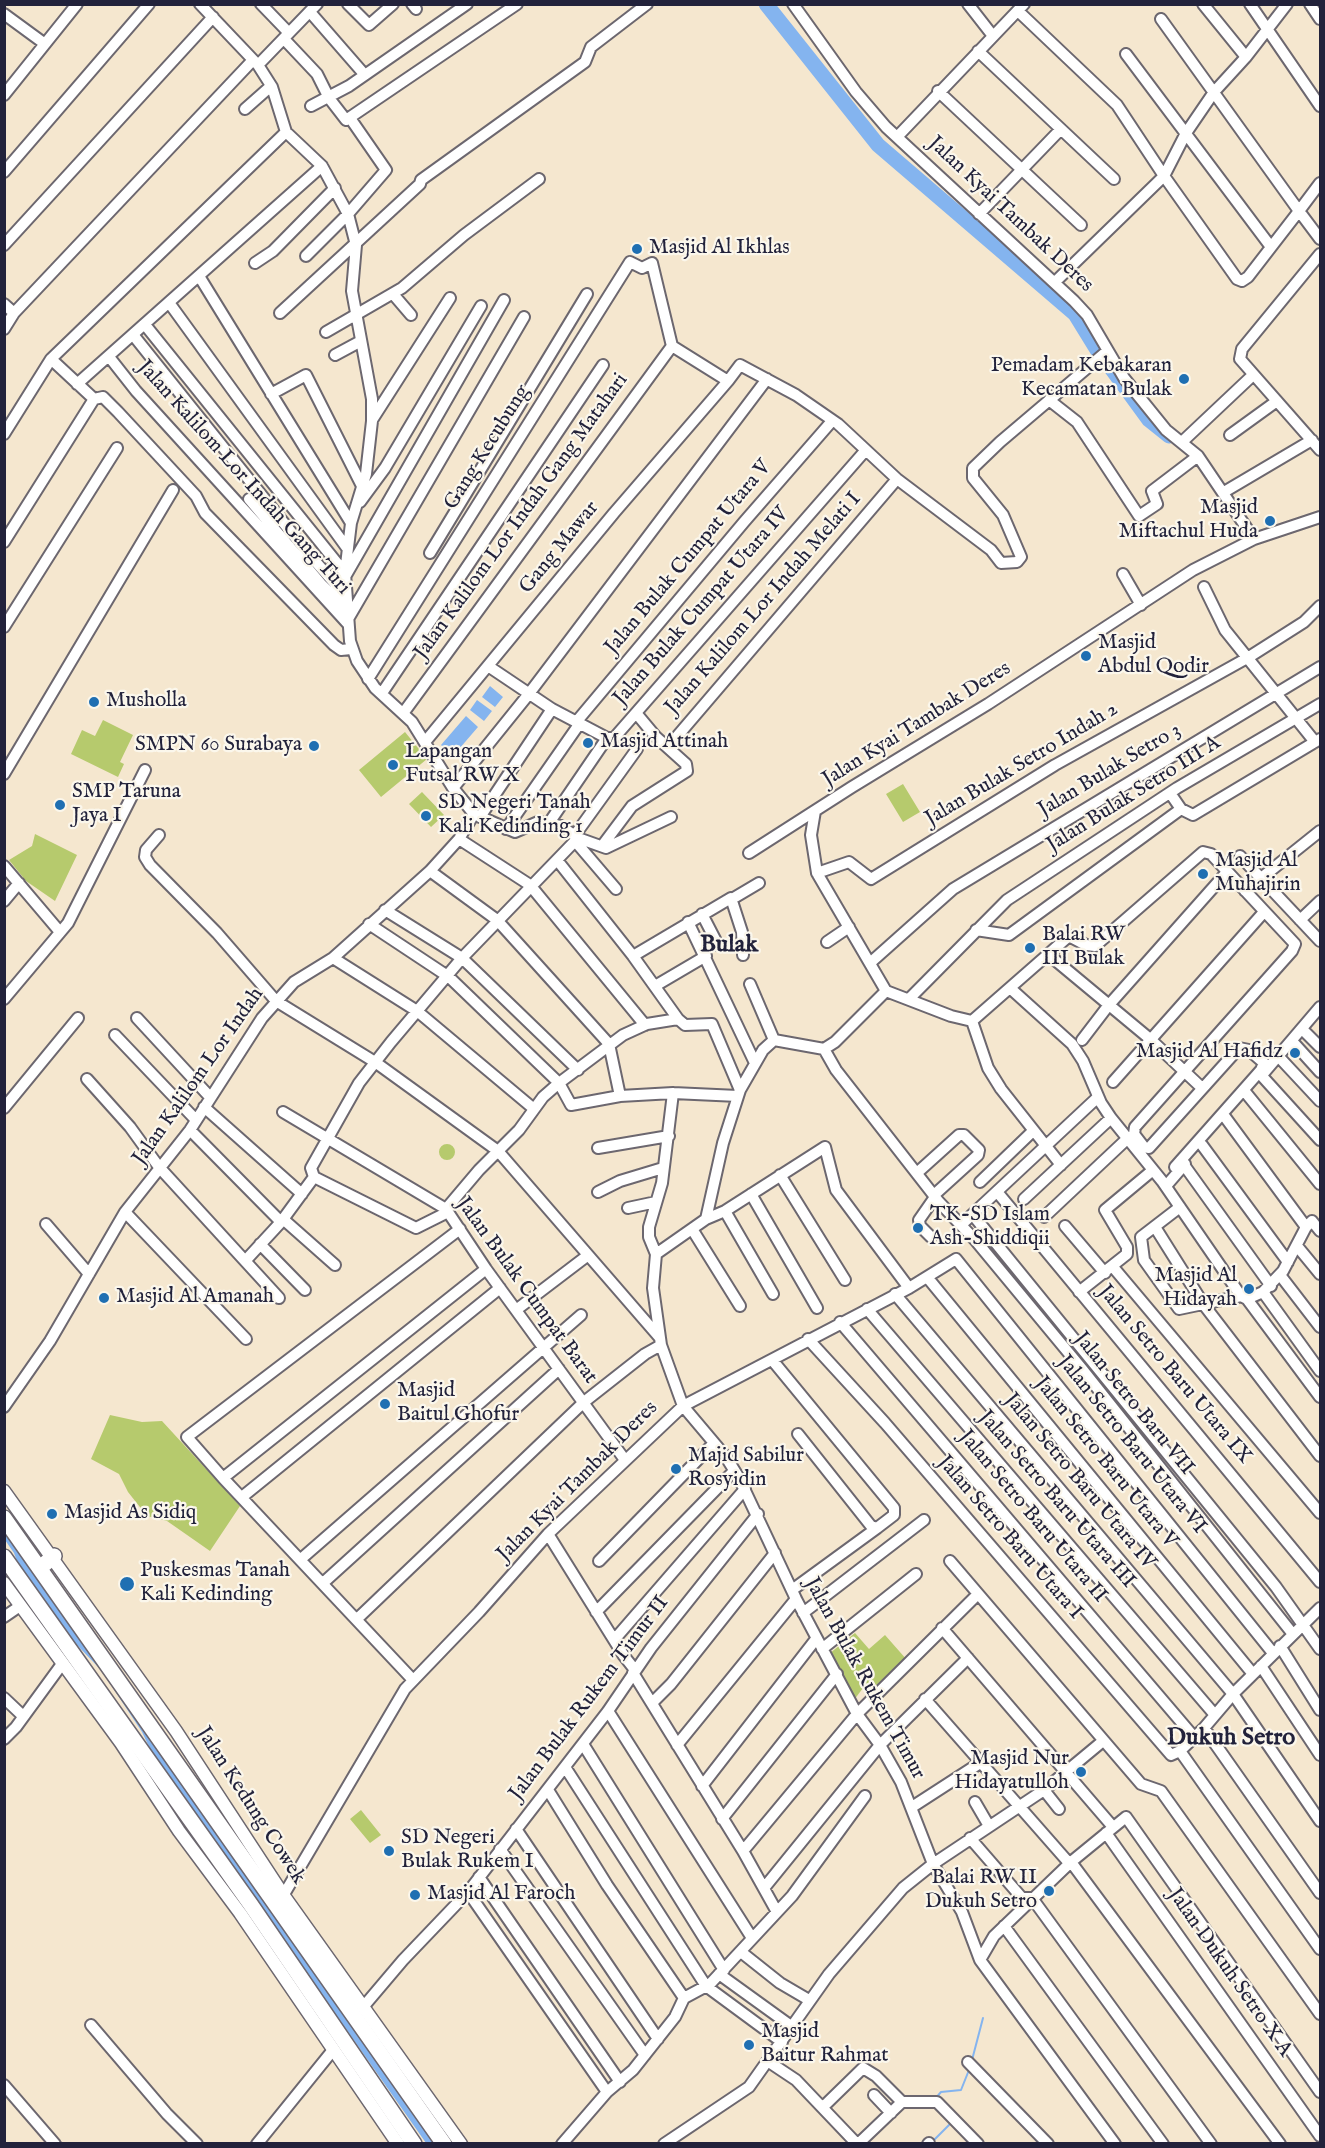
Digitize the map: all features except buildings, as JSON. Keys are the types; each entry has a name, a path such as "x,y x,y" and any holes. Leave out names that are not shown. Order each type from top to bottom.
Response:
{"highway":[{"name":"Jalan Kedung Cowek","path":"4,1518 40,1568 80,1652 98,1666 246,1909 414,2144"},
{"path":"40,1568 54,1556"},
{"name":"Jalan Kedung Cowek","path":"4,1557 80,1652 98,1666 280,1900 444,2144"}],"main road":[{"name":"Jalan Kedung Cowek","path":"4,1491 54,1556 176,1731 280,1900 364,2006 461,2144"},
{"name":"Jalan Kedung Cowek","path":"4,1583 20,1606 80,1652 246,1909 333,2050 398,2144"}],"street":[{"path":"4,172 149,4"},
{"path":"200,4 256,63 271,86 286,132 322,166 348,214 356,245 352,266 355,317 372,399 372,420 371,445 347,548 345,595 351,649 368,679 404,712 453,788 477,815 515,832 538,822 561,826 576,838 616,889"},
{"path":"261,4 317,74 345,119 350,118 517,4"},
{"path":"348,4 369,25 393,4"},
{"path":"311,106 330,98 467,4"},
{"path":"280,313 356,245 420,182 585,62 591,47 647,4"},
{"name":"Jalan Kyai Tambak Deres","path":"793,4 856,92 897,137 979,214 1056,281 1087,315 1106,352 1145,405 1166,430 1183,441 1224,492 1250,541 1193,570 988,704 815,811 811,835 817,873 886,991"},
{"path":"968,4 993,36"},
{"path":"1203,4 1246,57"},
{"path":"1250,4 1320,106"},
{"path":"1056,281 1164,176 1186,133 1214,92 1246,57 1287,4"},
{"path":"1310,4 1320,19"},
{"path":"4,95 9,81 45,44 72,6"},
{"path":"4,329 14,313 256,63 314,8 364,74"},
{"path":"897,137 1021,8 1124,113 1164,176 1237,279 1242,281 1248,277 1320,183"},
{"path":"4,14 45,44"},
{"path":"4,245 213,17"},
{"path":"1161,19 1320,239"},
{"path":"978,51 1114,179"},
{"path":"1126,54 1271,248"},
{"path":"245,109 263,89 271,86"},
{"path":"939,92 1081,225"},
{"path":"306,256 348,214 386,170 350,118"},
{"path":"979,214 1061,129"},
{"path":"4,434 51,359 286,132"},
{"path":"78,384 146,326 322,166"},
{"path":"326,332 393,294 464,235 539,179"},
{"path":"255,263 273,251 335,188"},
{"path":"1320,254 1242,349 1241,363 1320,450"},
{"name":"Gang Kecubung","path":"368,679 627,263 643,268 652,263 672,346"},
{"path":"199,276 351,523"},
{"path":"393,294 411,315"},
{"path":"430,553 587,294"},
{"path":"372,420 450,298"},
{"path":"345,576 504,300"},
{"path":"4,304 14,313"},
{"path":"170,304 347,548"},
{"path":"355,509 385,468 481,306"},
{"path":"348,617 524,317"},
{"path":"146,326 345,576"},
{"path":"134,336 345,595"},
{"path":"335,355 361,342"},
{"path":"672,346 728,381 740,365 796,394 832,421 897,479 991,550 999,562 1017,562 1021,557 1003,515 973,478 973,468 1106,352"},
{"name":"Jalan Kalilom Lor Indah Gang Matahari","path":"404,712 672,346"},
{"name":"Jalan Kalilom Lor Indah Gang Turi","path":"110,358 136,391 348,617"},
{"path":"51,359 94,399 103,398 118,412 196,496 205,513 334,645 341,650 351,649"},
{"path":"382,693 603,365"},
{"path":"272,394 306,375 362,486"},
{"path":"1183,441 1253,375"},
{"path":"453,788 528,695 767,379"},
{"name":"Gang Mawar","path":"425,742 614,513 728,381"},
{"path":"4,542 94,399"},
{"path":"1049,400 1077,422 1139,516 1157,504 1152,490 1196,458"},
{"path":"1230,435 1277,401"},
{"name":"Jalan Bulak Cumpat Utara V","path":"506,829 579,722 744,522 832,421"},
{"path":"1224,492 1312,441"},
{"path":"4,627 117,448"},
{"name":"Jalan Bulak Cumpat Utara IV","path":"549,823 607,738 618,735 865,450"},
{"name":"Jalan Kalilom Lor Indah Melati I","path":"636,713 668,747 897,479"},
{"path":"4,774 173,490"},
{"path":"249,499 348,617"},
{"path":"1250,541 1320,517"},
{"path":"1123,574 1140,605"},
{"path":"1170,793 1181,809 1193,815 1318,741 1226,630 1204,586"},
{"path":"1249,657 1304,622 1320,606"},
{"name":"Jalan Bulak Setro Indah 2","path":"817,873 849,862 870,879 1055,765 1249,657"},
{"path":"488,666 528,695 607,738"},
{"name":"Jalan Bulak Setro 3","path":"870,963 953,889 1320,667"},
{"name":"Jalan Bulak Setro III A","path":"909,999 1007,900 1170,793 1320,704"},
{"path":"477,815 552,709"},
{"path":"602,846 632,806 687,771 686,764 668,747"},
{"path":"637,749 576,838 557,861 530,885 462,958 359,1083 311,1168 314,1177 416,1228 447,1210 519,1130 543,1097 560,1083 609,1044 645,1025 678,1019"},
{"path":"4,999 68,923 145,770"},
{"path":"976,930 1009,935 1181,809"},
{"path":"749,853 815,811"},
{"name":"Jalan Kalilom Lor Indah","path":"4,1407 50,1341 124,1212 193,1125 276,1001 294,982 333,958 430,871 477,815"},
{"path":"576,838 609,847 671,817"},
{"path":"1245,891 1263,879 1320,831"},
{"path":"159,835 146,850 146,857 150,865 217,933 276,1001 375,1062 498,1151 661,1342 584,1402 357,1619"},
{"path":"459,839 530,885 645,1025"},
{"path":"972,1021 1069,936 1086,945 1095,946 1203,852 1210,854 1264,912 1298,934 1320,941"},
{"path":"1240,856 1263,879 1298,934"},
{"path":"557,861 633,956 678,1019 685,1025 711,1023 739,1093"},
{"path":"4,866 60,932"},
{"path":"430,871 497,920 609,1044 620,1096"},
{"path":"1082,1040 1108,1006 1227,872"},
{"path":"4,901 19,883"},
{"path":"633,956 688,922 759,883"},
{"path":"732,898 742,932 743,955"},
{"path":"1166,1186 1179,1166 1264,1064 1245,1047 1239,1048 1149,1148 1144,1147 1134,1134 1135,1127 1298,934 1320,901"},
{"path":"385,910 462,958 578,1070"},
{"path":"1113,1082 1264,912"},
{"path":"702,914 718,945"},
{"path":"688,922 755,1062"},
{"path":"369,924 448,977 560,1083 572,1106 620,1096 739,1093"},
{"path":"827,942 849,927"},
{"path":"1049,954 1150,1040 1182,1072 1202,1088"},
{"path":"655,986 706,957"},
{"path":"333,958 417,1011 534,1109"},
{"path":"750,984 774,1040"},
{"path":"1010,988 1072,1044 1083,1061 1098,1097 1111,1118 1166,1186 1244,1297 1320,1397"},
{"path":"774,1040 824,1049 835,1042 886,991 951,1016 972,1021"},
{"path":"1179,1166 1202,1145 1302,1029 1318,1015"},
{"path":"4,1108 78,1018"},
{"path":"137,1018 207,1102 302,1194"},
{"path":"972,1021 988,1068 1045,1147 1061,1165"},
{"path":"1302,1029 1320,1047"},
{"path":"115,1035 193,1125 282,1221 334,1265"},
{"path":"706,1219 723,1143 739,1093 755,1062 774,1040"},
{"path":"1292,1041 1320,1072"},
{"name":"Jalan Setro Baru VII","path":"824,1049 836,1070 918,1172 936,1198 1082,1369 1292,1633"},
{"path":"1278,1056 1320,1101"},
{"path":"1262,1075 1320,1140"},
{"path":"87,1079 130,1126 159,1167 279,1298"},
{"name":"Jalan Kyai Tambak Deres","path":"280,1900 405,1689 548,1534 683,1406 661,1342 653,1288 656,1254 648,1232 669,1136 673,1093"},
{"path":"1246,1093 1320,1184"},
{"path":"961,1226 1098,1097"},
{"name":"Jalan Bulak Cumpat Barat","path":"284,1112 447,1210 486,1269 625,1460"},
{"path":"1225,1117 1306,1227"},
{"path":"1024,1199 1111,1118"},
{"path":"980,1182 1033,1131"},
{"path":"918,1172 959,1135 964,1135 979,1150 978,1155 921,1214 920,1226 931,1237"},
{"path":"598,1148 669,1136"},
{"path":"1044,1217 1128,1138"},
{"path":"1202,1145 1288,1262"},
{"path":"656,1254 706,1219 725,1211 827,1148 836,1190 909,1288"},
{"path":"1179,1166 1267,1289 1320,1371"},
{"path":"598,1192 620,1181 663,1168"},
{"path":"1079,1292 1109,1270 1128,1250 1105,1210 1153,1170"},
{"path":"780,1175 845,1280"},
{"path":"246,1260 282,1221 314,1177"},
{"name":"Jalan Setro Baru Utara IX","path":"998,1192 1320,1582"},
{"path":"751,1194 817,1308"},
{"path":"628,1208 656,1202"},
{"path":"1180,1207 1140,1238 1144,1260 1179,1309 1244,1297 1267,1289 1280,1275 1306,1227 1312,1221 1320,1231"},
{"path":"725,1211 773,1294"},
{"path":"124,1212 246,1339"},
{"path":"973,1215 1304,1622 1320,1649"},
{"path":"46,1224 89,1274"},
{"path":"1065,1226 1109,1270 1320,1513"},
{"path":"1155,1227 1204,1305 1320,1456"},
{"path":"413,1680 223,1478 188,1438 188,1435 460,1229"},
{"path":"692,1229 740,1306"},
{"path":"260,1244 305,1290"},
{"path":"1297,1246 1320,1274"},
{"path":"516,1310 587,1256"},
{"name":"Jalan Setro Baru Utara VI","path":"927,1277 954,1260 958,1261 1277,1649 1320,1710"},
{"path":"223,1478 486,1269"},
{"path":"1280,1275 1320,1327"},
{"path":"758,1514 734,1471 683,1406 773,1361 808,1339 927,1277"},
{"name":"Jalan Setro Baru Utara V","path":"927,1277 1257,1670 1320,1755"},
{"path":"242,1497 500,1288"},
{"name":"Jalan Setro Baru Utara IV","path":"895,1294 1233,1694 1320,1821"},
{"name":"Jalan Setro Baru Utara III","path":"867,1309 1215,1715"},
{"path":"301,1559 581,1315"},
{"name":"Jalan Setro Baru Utara II","path":"840,1322 1194,1737"},
{"name":"Jalan Setro Baru Utara I","path":"808,1339 892,1431 1166,1752 1174,1755 1180,1751"},
{"path":"677,1745 794,1595 894,1515 894,1508 773,1361"},
{"path":"323,1583 559,1369"},
{"path":"798,1434 871,1526 877,1528"},
{"path":"599,1561 714,1443"},
{"path":"596,1612 734,1471"},
{"path":"614,1640 745,1489"},
{"name":"Jalan Bulak Rukem Timur","path":"758,1514 816,1639 857,1714 880,1745 901,1782 933,1864 962,1912 980,1960 1115,2144"},
{"name":"Jalan Bulak Rukem Timur II","path":"364,2006 403,1960 468,1892 608,1711 634,1672 758,1514"},
{"path":"803,1613 924,1520"},
{"path":"548,1534 743,1851 777,1912"},
{"path":"652,1703 671,1684 775,1553"},
{"path":"950,1561 1141,1784 1161,1791 1320,2014"},
{"path":"822,1649 916,1574"},
{"path":"743,1851 857,1714 978,1594"},
{"path":"4,1617 20,1606"},
{"path":"1320,1608 1292,1633 1180,1751 1320,1949"},
{"name":"Jalan Dukuh Setro X A","path":"942,1628 1109,1827 1320,2136"},
{"path":"702,1786 816,1639"},
{"path":"4,1739 80,1652"},
{"path":"764,1888 880,1745 968,1658"},
{"path":"722,1819 837,1674"},
{"path":"4,1698 22,1716"},
{"path":"926,1699 980,1763 1070,1862 1280,2144"},
{"path":"608,1711 752,1938"},
{"path":"1204,1728 1320,1893"},
{"path":"664,2144 749,2087 769,2062 810,2000 903,1888 970,1838 1044,1790 1103,1741"},
{"path":"583,1744 722,1972 791,2026"},
{"path":"912,1807 980,1763"},
{"path":"565,1767 706,1986 782,2042"},
{"path":"548,1790 607,1885 684,1998"},
{"path":"1044,1790 1059,1809"},
{"path":"562,2144 607,2092 620,2082 645,2055 681,2007 684,1998 706,1986 722,1972 792,1896 864,1796"},
{"path":"975,1802 989,1826"},
{"path":"980,1960 994,1936 1032,1898 1109,1827 1124,1817 1320,2092"},
{"path":"516,1829 658,2039"},
{"path":"970,1838 1022,1898 1032,1898"},
{"path":"500,1849 645,2055"},
{"path":"479,1877 620,2082"},
{"path":"468,1892 607,2092"},
{"path":"1032,1898 1211,2144"},
{"path":"1004,1926 1163,2144"},
{"path":"741,1952 780,1983 810,2000"},
{"path":"91,2025 197,2144"},
{"path":"257,2144 333,2050"},
{"path":"769,2062 796,2080 858,2144 902,2102"},
{"path":"972,2066 1048,2144"},
{"path":"823,2107 863,2068 869,2070 902,2102 937,2102 978,2144"},
{"path":"4,2085 27,2111 48,2141"},
{"path":"874,2095 891,2113"}],"green space":[{"path":"103,720 133,735 120,762 124,764 118,777 71,754 82,730 95,736"},
{"name":"Lapangan Futsal RW X","path":"405,732 427,759 381,797 359,770"},
{"path":"903,784 920,812 903,822 886,794"},
{"path":"422,792 444,815 431,827 409,804"},
{"path":"35,834 77,855 55,901 26,881 9,860 32,846"},
{"path":"447,1144 453,1146 455,1152 453,1158 447,1160 441,1158 439,1152 441,1146"},
{"path":"110,1415 142,1422 162,1421 240,1506 210,1551 167,1521 147,1516 128,1492 119,1474 91,1459"},
{"path":"855,1633 869,1649 885,1635 907,1660 876,1692 866,1684 854,1700 829,1654"},
{"path":"361,1810 381,1835 370,1843 350,1819"}],"water":[{"path":"490,686 503,697 495,707 482,697"},
{"path":"477,700 492,711 484,721 470,710"},
{"path":"466,716 478,727 453,756 441,745"},
{"path":"4,1525 438,2143 426,2143 152,1753 142,1732 101,1670 75,1643 18,1564 5,1540"}],"waterway":[{"path":"766,4 878,145 1075,314 1099,353"},
{"path":"1103,357 1149,420 1169,436"},
{"path":"972,2060 983,2018"},
{"path":"935,2099 941,2092 961,2090 969,2070"},
{"path":"932,2142 951,2123"}],"place":[{"name":"Masjid Al Ikhlas","path":"637,249"},
{"name":"Pemadam Kebakaran Kecamatan Bulak","path":"1184,379"},
{"name":"Masjid Miftachul Huda","path":"1270,521"},
{"name":"Masjid Abdul Qodir","path":"1086,656"},
{"name":"Musholla","path":"94,702"},
{"name":"Masjid Attinah","path":"588,743"},
{"name":"SMPN 60 Surabaya","path":"314,746"},
{"name":"Lapangan Futsal RW X","path":"393,765"},
{"name":"SMP Taruna Jaya I","path":"60,805"},
{"name":"SD Negeri Tanah Kali Kedinding 1","path":"426,816"},
{"name":"Masjid Al Muhajirin","path":"1203,874"},
{"name":"Balai RW III Bulak","path":"1030,948"},
{"name":"Masjid Al Hafidz","path":"1295,1053"},
{"name":"TK-SD Islam Ash-Shiddiqii","path":"918,1228"},
{"name":"Masjid Al Hidayah","path":"1249,1289"},
{"name":"Masjid Al Amanah","path":"104,1298"},
{"name":"Masjid Baitul Ghofur","path":"385,1404"},
{"name":"Majid Sabilur Rosyidin","path":"676,1469"},
{"name":"Masjid As Sidiq","path":"52,1514"},
{"name":"Puskesmas Tanah Kali Kedinding","path":"127,1584"},
{"name":"Masjid Nur Hidayatulloh","path":"1081,1772"},
{"name":"SD Negeri Bulak Rukem I","path":"389,1851"},
{"name":"Balai RW II Dukuh Setro","path":"1049,1891"},
{"name":"Masjid Al Faroch","path":"415,1895"},
{"name":"Masjid Baitur Rahmat","path":"749,2045"}],"district":[{"name":"Bulak","path":"729,946"},
{"name":"Dukuh Setro","path":"1231,1739"}]}
